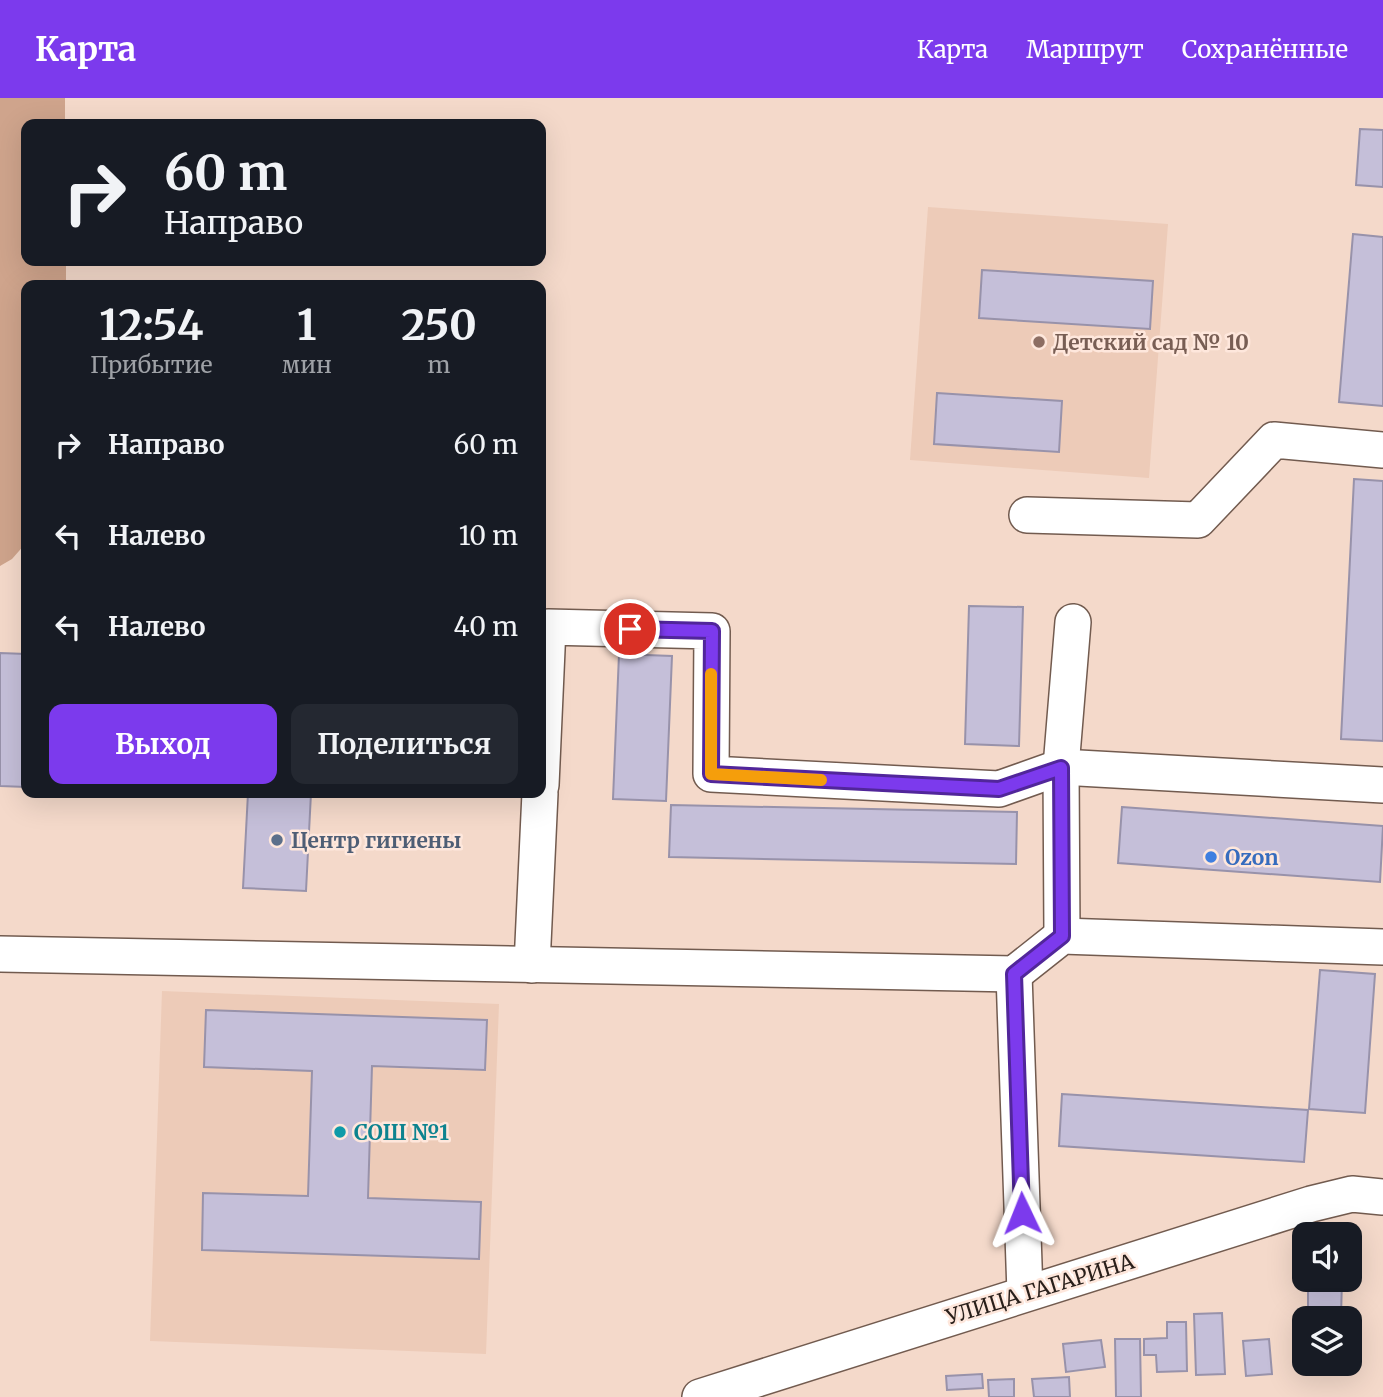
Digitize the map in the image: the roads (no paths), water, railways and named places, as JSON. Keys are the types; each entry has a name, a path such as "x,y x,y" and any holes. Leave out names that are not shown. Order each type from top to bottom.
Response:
{"street":[{"path":"1027,515 1198,520 1274,440 1383,450"},
{"path":"1062,936 1061,768 1073,622"},
{"path":"546,672 548,627 712,631 711,774 999,789 1061,768 1383,785"},
{"path":"532,965 540,798"},
{"path":"0,954 1014,974 1062,936 1383,947"},
{"path":"1014,974 1025,1293"},
{"name":"УЛИЦА ГАГАРИНА","path":"719,1394 1025,1293 1311,1204 1352,1194 1383,1197"}],"place":[{"name":"Детский сад № 10","path":"1039,342"},
{"name":"Центр гигиены","path":"277,840"},
{"name":"Ozon","path":"1211,857"},
{"name":"СОШ №1","path":"340,1132"}]}
